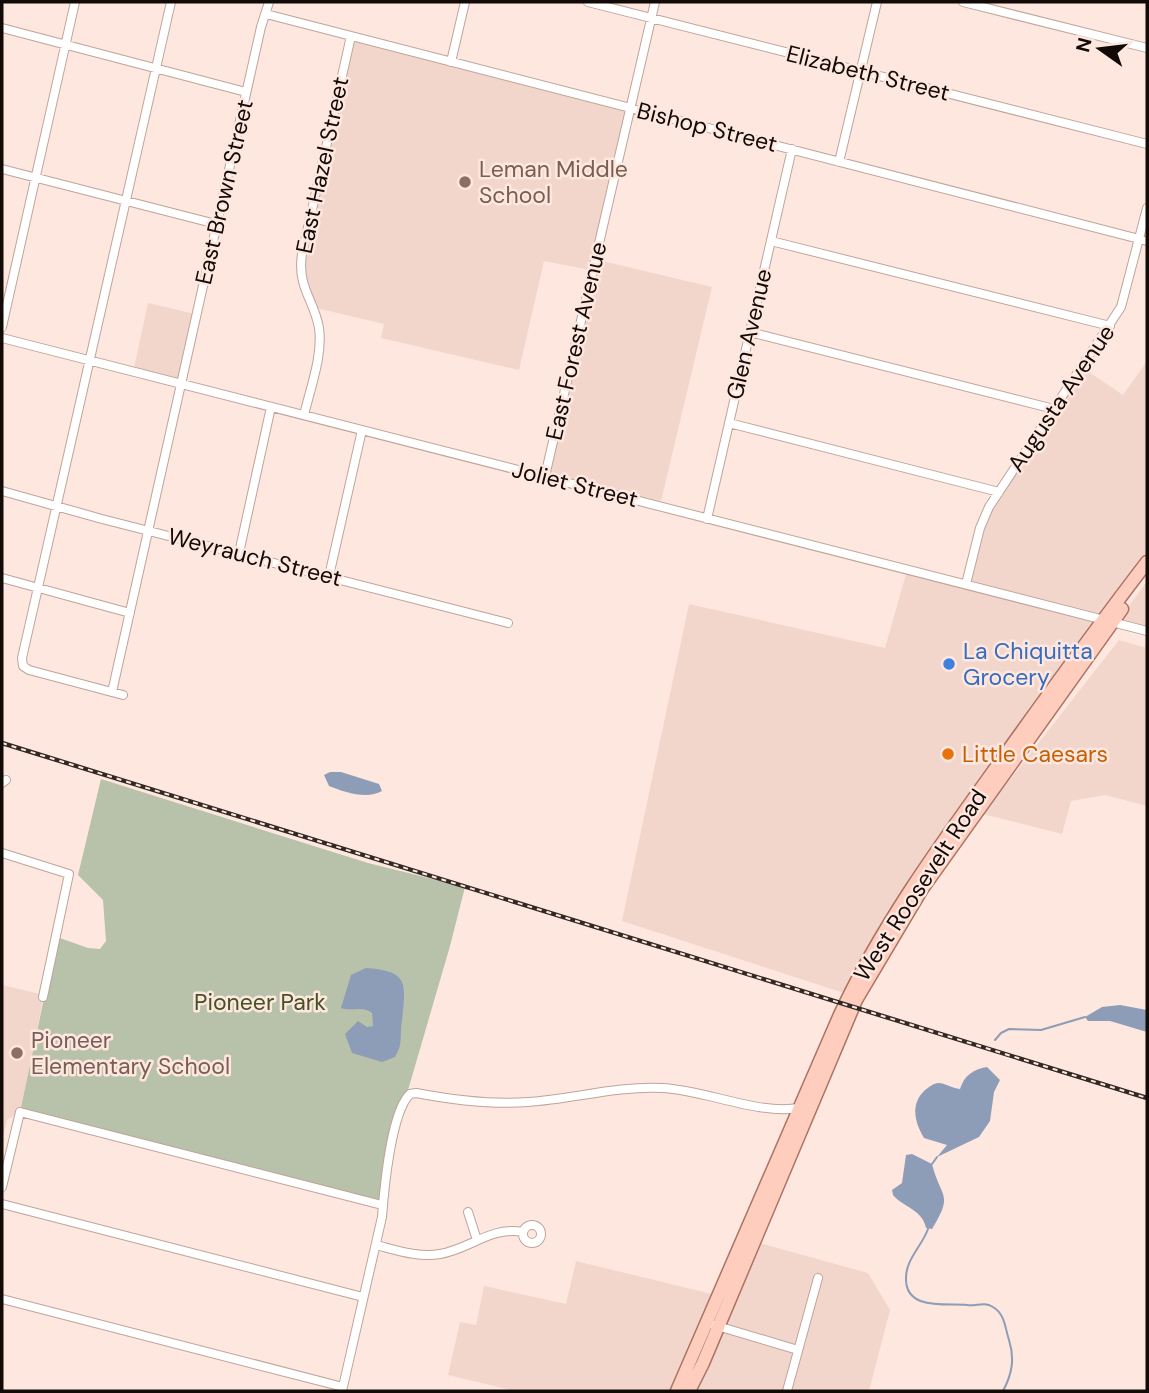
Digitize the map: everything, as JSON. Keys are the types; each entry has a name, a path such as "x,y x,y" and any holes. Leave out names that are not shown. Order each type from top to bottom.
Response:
{"main road":[{"name":"West Roosevelt Road","path":"677,1391 713,1325 856,999 922,889 1147,562"},
{"name":"West Roosevelt Road","path":"689,1391 789,1130 849,996 901,905 948,835 1108,620 1147,576"}],"street":[{"path":"2,327 75,2"},
{"path":"123,695 29,670 23,666 22,658 171,2"},
{"name":"East Brown Street","path":"112,692 246,92 269,2"},
{"path":"451,62 465,2"},
{"name":"Elizabeth Street","path":"588,2 1147,144"},
{"name":"East Forest Avenue","path":"545,476 655,2"},
{"path":"839,162 877,2"},
{"path":"963,2 1147,48"},
{"name":"Bishop Street","path":"266,14 1143,240"},
{"path":"2,29 246,92"},
{"name":"East Hazel Street","path":"304,415 320,333 315,312 301,279 302,254 351,36"},
{"name":"Glen Avenue","path":"707,519 792,149"},
{"path":"2,169 216,225"},
{"name":"Augusta Avenue","path":"966,584 982,522 999,492 1110,327 1126,295 1143,240 1147,208"},
{"path":"771,241 1110,327"},
{"path":"750,332 1054,409"},
{"name":"Joliet Street","path":"2,338 1147,631"},
{"path":"239,553 271,407"},
{"path":"729,423 999,492"},
{"path":"329,576 362,430"},
{"name":"Weyrauch Street","path":"2,491 508,623"},
{"path":"2,579 130,613"},
{"path":"2,853 69,874 43,998"},
{"path":"2,1299 342,1389 382,1217 382,1205 402,1105 410,1094 474,1101 530,1102 591,1092 658,1088 712,1095 780,1111 799,1108"},
{"path":"780,1111 789,1130"},
{"path":"2,1187 20,1112 382,1205"},
{"path":"2,1204 363,1297"},
{"path":"468,1212 477,1240"},
{"path":"376,1245 428,1255 448,1253 498,1232 523,1232"},
{"path":"788,1391 818,1278"},
{"path":"713,1325 798,1350"}],"shaded area":[{"name":"Leman Middle School","path":"354,40 626,110 590,270 544,261 519,370 381,338 384,324 316,308 306,287 304,254"},
{"path":"598,260 712,287 661,501 547,475"},
{"path":"148,303 199,315 184,381 134,368"},
{"path":"1147,361 1147,556 1103,615 964,579 978,520 987,503 1080,366 1123,395"},
{"path":"906,574 1096,622 891,911 844,993 622,921 689,604 885,648"},
{"path":"1147,581 1147,629 1118,621"},
{"path":"1119,640 1147,648 1147,806 1105,795 1071,801 1062,834 983,814"},
{"name":"Pioneer Elementary School","path":"2,985 44,995 20,1112 7,1120 2,1141"},
{"path":"756,1242 868,1273 890,1310 869,1391 691,1391"},
{"path":"576,1261 716,1295 673,1391 515,1391 448,1375 460,1322 476,1325 484,1286 566,1304"}],"green space":[{"name":"Pioneer Park","path":"101,779 368,863 465,887 406,1097 382,1205 20,1112 57,937 88,948 100,949 106,941 103,900 78,875"}],"water":[{"path":"341,772 379,784 382,791 370,795 348,793 329,786 324,775"},
{"path":"366,968 391,972 402,982 404,989 399,1049 395,1057 382,1062 352,1053 345,1034 358,1021 367,1027 373,1026 372,1013 361,1009 341,1008 351,975"},
{"path":"1120,1005 1147,1010 1147,1032 1110,1021 1088,1021 1085,1017 1102,1007"},
{"path":"987,1067 1000,1080 994,1092 990,1121 979,1137 937,1157 947,1145 924,1138 915,1114 920,1096 938,1083 960,1089 970,1074"},
{"path":"912,1154 932,1164 944,1196 943,1209 932,1229 926,1228 917,1213 893,1195 892,1190 902,1183 906,1155"}],"waterway":[{"path":"995,1040 1009,1029 1041,1030 1085,1017"},
{"path":"932,1164 937,1157"},
{"path":"928,1229 911,1259 906,1278 908,1289 912,1296 920,1301 939,1304 986,1304 1000,1313 1012,1354 1009,1379 1003,1391"}],"railway":[{"path":"2,743 1147,1098"}],"place":[{"name":"Leman Middle School","path":"465,182"},
{"name":"La Chiquitta Grocery","path":"949,664"},
{"name":"Little Caesars","path":"948,754"},
{"name":"Pioneer Elementary School","path":"17,1053"}]}
